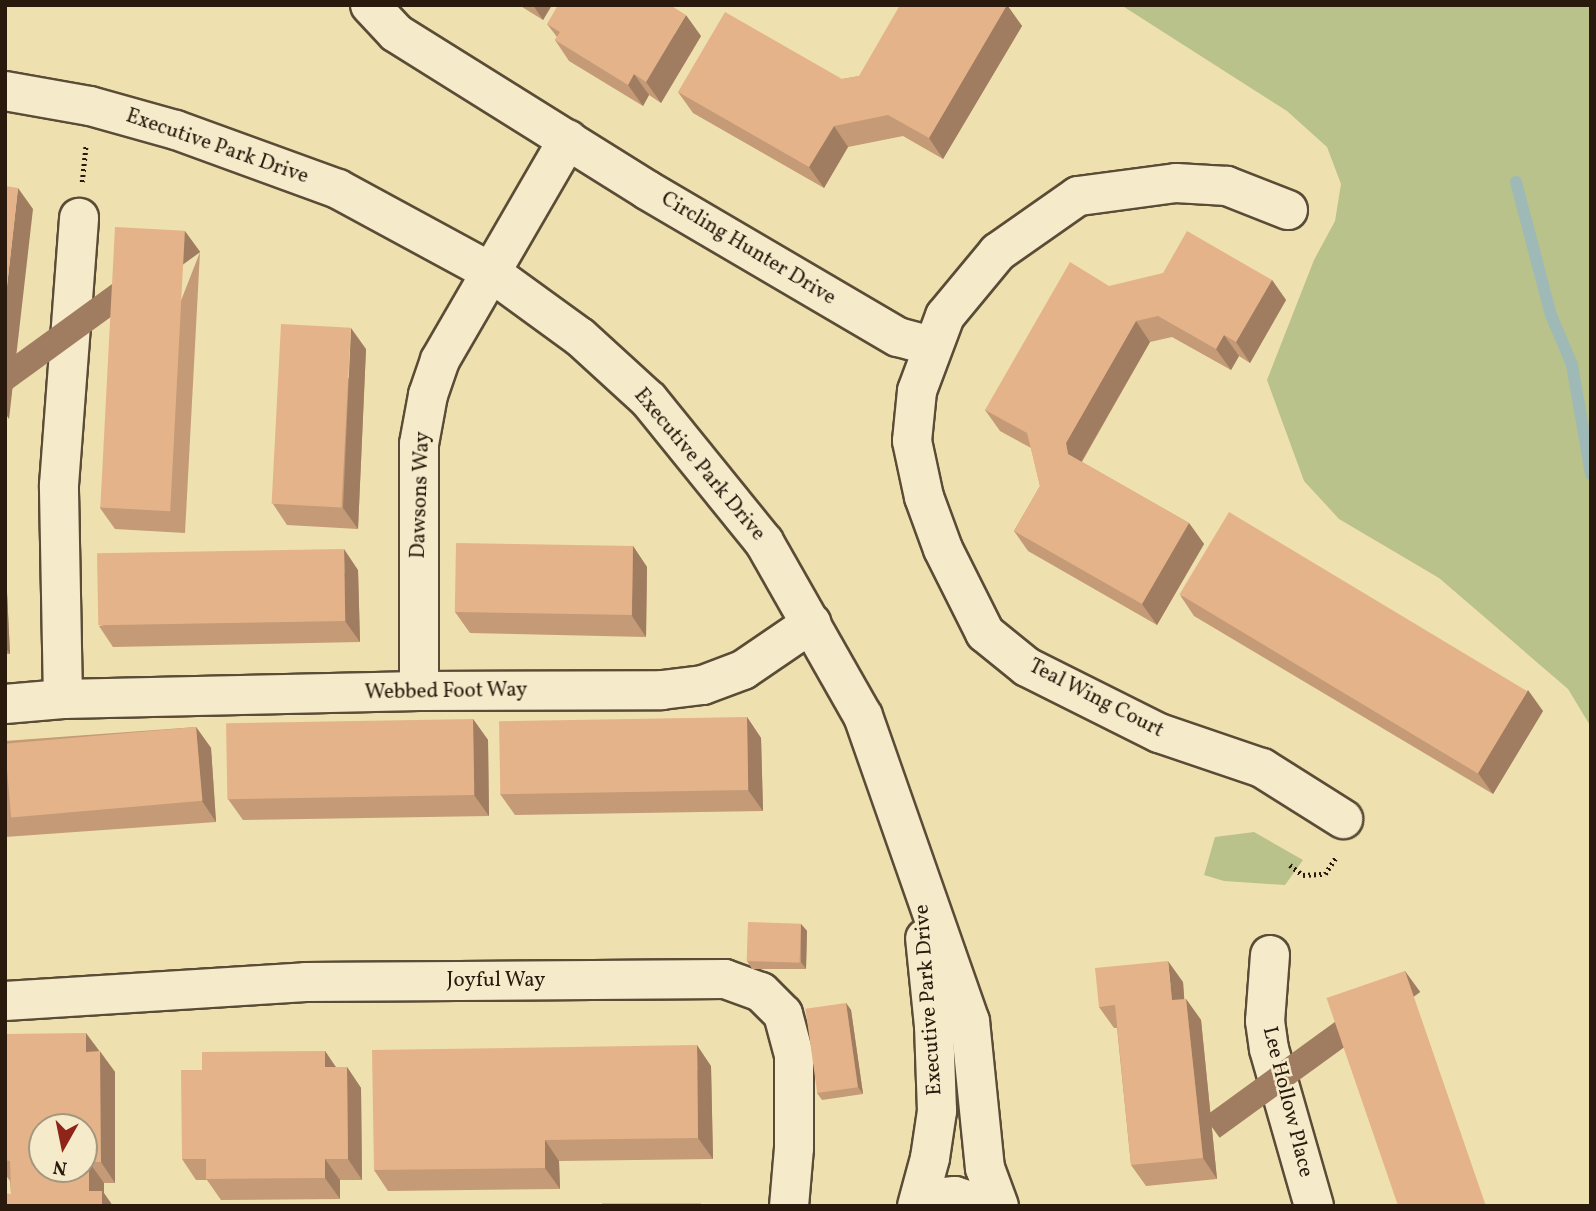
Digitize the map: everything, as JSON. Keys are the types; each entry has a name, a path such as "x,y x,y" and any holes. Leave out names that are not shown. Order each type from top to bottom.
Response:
{"street":[{"name":"Circling Hunter Drive","path":"370,5 396,33 568,139 898,337 932,346"},
{"name":"Executive Park Drive","path":"5,91 90,106 176,130 338,189 489,271 580,337 649,400 764,542 863,716 970,1021 985,1168 999,1206"},
{"path":"489,271 568,139"},
{"name":"Teal Wing Court","path":"1288,209 1227,186 1176,183 1078,196 998,251 945,316 917,391 912,440 924,497 933,523 985,633 1027,667 1158,733 1262,768 1343,819"},
{"path":"63,699 59,485 79,218"},
{"name":"Dawsons Way","path":"419,691 419,444 428,395 440,360 489,271"},
{"name":"Webbed Foot Way","path":"5,704 63,699 419,691 663,690 703,685 743,670 813,624"},
{"name":"Executive Park Drive","path":"918,1206 930,1158 937,1111 934,1026 919,877"},
{"name":"Lee Hollow Place","path":"1270,955 1265,1021 1269,1049 1314,1206"},
{"name":"Joyful Way","path":"5,1001 305,982 725,979 761,992 783,1014 794,1055 794,1148 789,1206"},
{"path":"918,1206 935,1198 955,1196 985,1206"}],"path":[{"path":"1290,865 1303,875 1325,874 1341,848 1337,839 1343,819"}],"green space":[{"path":"1121,5 1591,5 1591,727 1568,689 1439,578 1339,519 1304,481 1267,380 1314,260 1335,221 1341,184 1327,147 1287,111"},
{"path":"1254,832 1303,860 1285,885 1224,881 1204,875 1215,837"}],"building":[{"path":"558,5 670,5 686,15 646,82 634,74 628,85 555,40 560,32 547,24"},
{"path":"900,5 1007,5 929,138 888,115 834,126 809,167 678,92 725,12 842,79 859,76"},
{"path":"5,186 18,188 5,304"},
{"path":"115,227 185,231 170,511 100,508"},
{"path":"1187,231 1272,280 1236,342 1224,335 1216,349 1158,316 1136,321 1066,443 1068,454 1189,523 1142,604 1014,531 1040,486 1027,433 985,410 1070,262 1109,286 1163,273"},
{"path":"281,324 351,328 341,507 272,504"},
{"path":"1229,512 1527,691 1478,774 1180,594"},
{"path":"456,543 633,546 632,615 455,612"},
{"path":"344,549 345,621 98,625 97,553"},
{"path":"747,717 748,790 500,794 499,721"},
{"path":"473,719 474,795 227,799 226,723"},
{"path":"196,727 202,801 11,817 5,744"},
{"path":"748,922 801,924 800,963 747,961"},
{"path":"1168,961 1172,1000 1186,999 1203,1158 1131,1165 1115,1005 1099,1007 1095,968"},
{"path":"1405,971 1486,1205 1398,1206 1327,998"},
{"path":"846,1003 858,1087 817,1093 805,1009"},
{"path":"86,1033 86,1052 100,1051 101,1162 98,1162 98,1113 28,1113 28,1183 89,1183 89,1191 102,1191 102,1206 5,1206 5,1193 11,1194 10,1161 5,1160 7,1034"},
{"path":"697,1045 698,1138 545,1140 545,1168 374,1170 372,1050"},
{"path":"325,1051 325,1067 347,1067 348,1159 325,1159 325,1178 206,1179 206,1159 182,1159 181,1070 202,1070 202,1052"},
{"path":"602,1203 701,1203 701,1206 602,1206"}],"waterway":[{"path":"1516,182 1551,315 1572,365 1591,474"}]}
